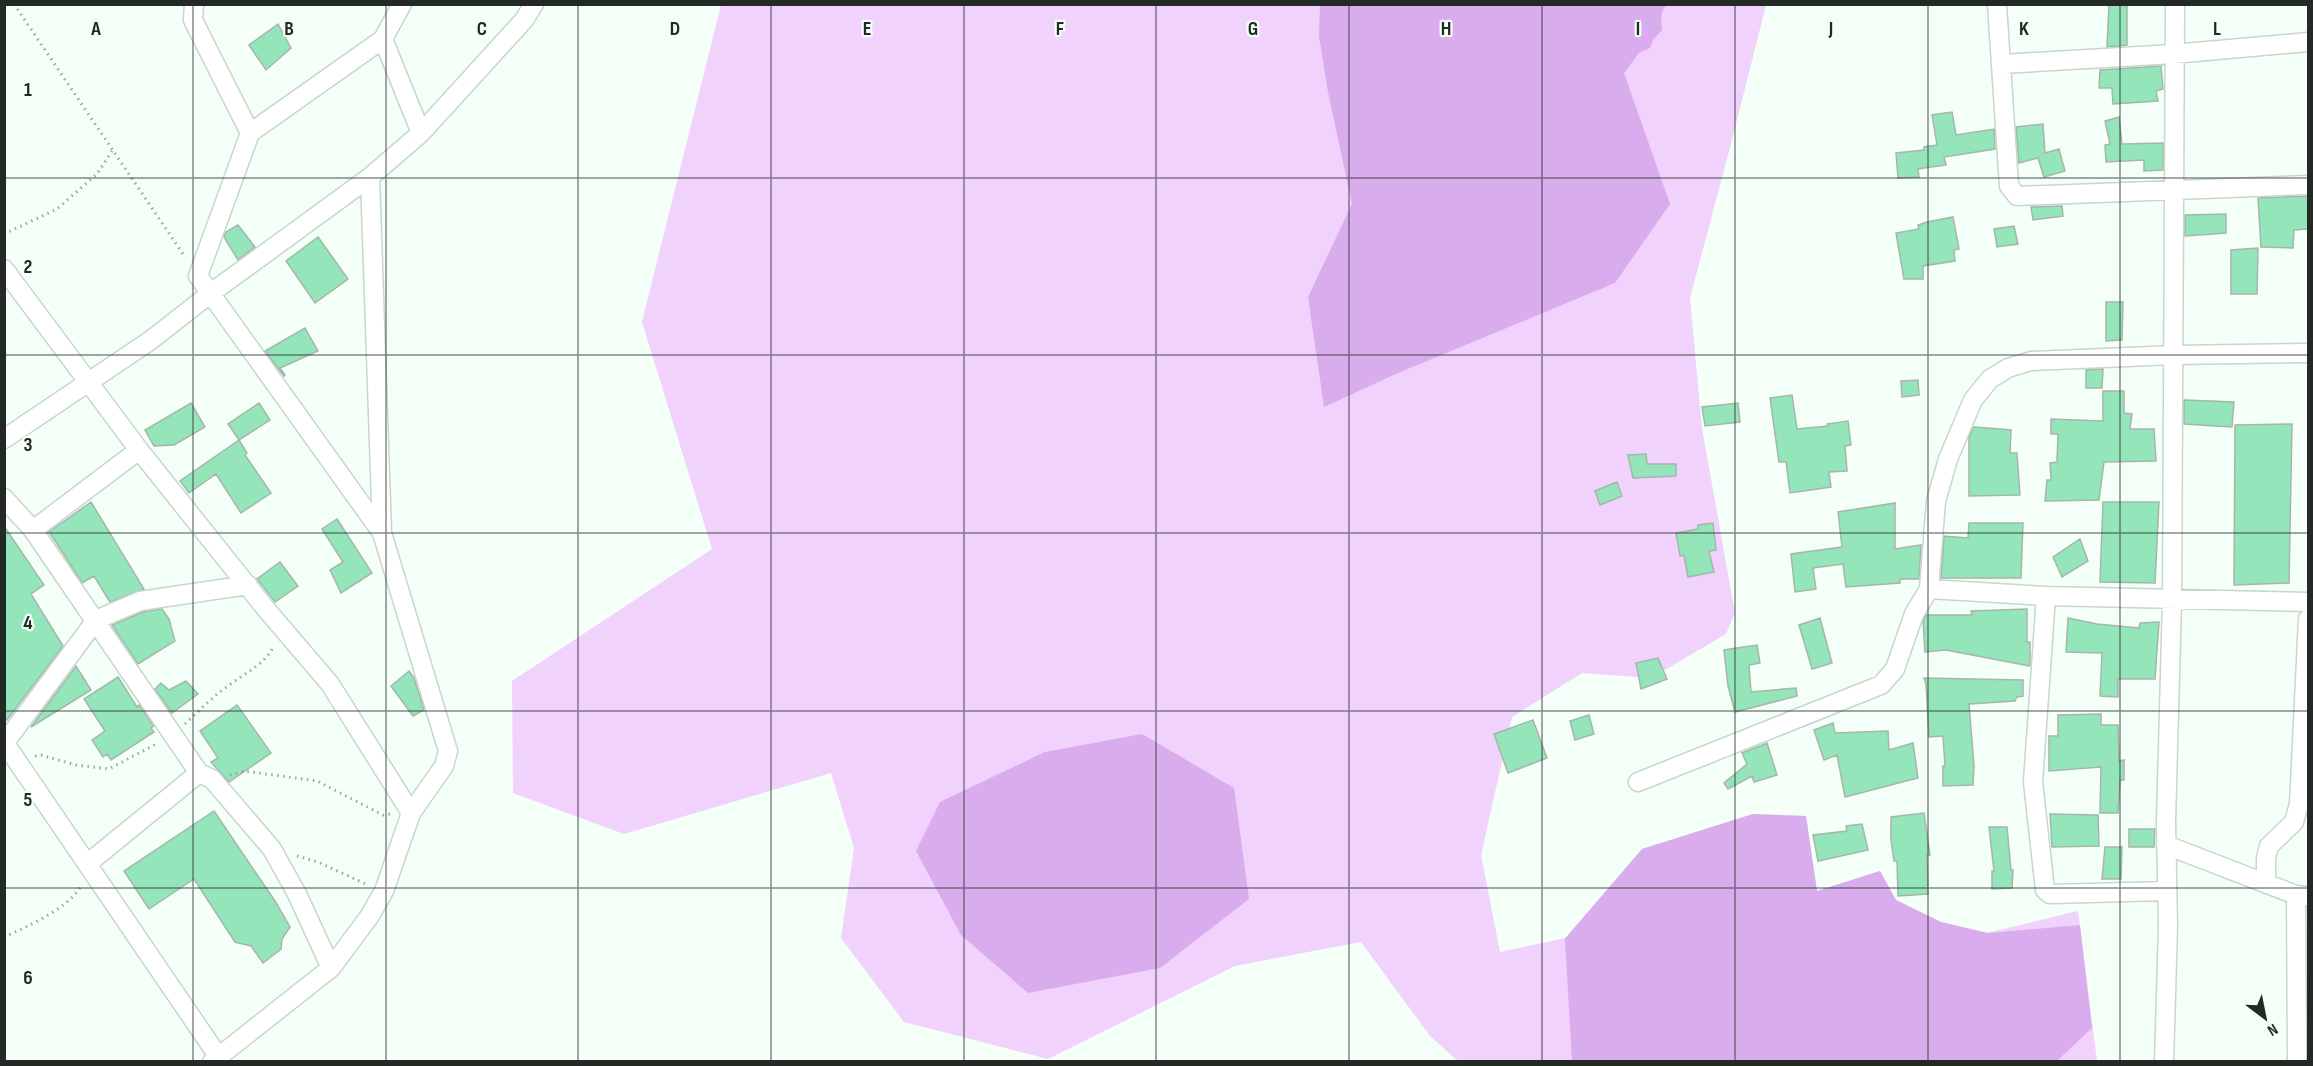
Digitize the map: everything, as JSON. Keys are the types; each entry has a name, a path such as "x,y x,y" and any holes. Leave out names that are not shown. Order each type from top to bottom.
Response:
{"street":[{"path":"194,4 193,20 250,133"},
{"path":"382,533 198,276 250,133 383,39 402,4"},
{"path":"4,439 151,340 210,293 370,177 421,133 524,20 534,4"},
{"path":"1997,4 2009,186 2017,196 2308,185"},
{"path":"2164,1062 2172,600 2175,4"},
{"path":"383,39 421,133"},
{"path":"2002,64 2173,54 2308,42"},
{"path":"248,585 140,601 96,620 7,747 215,1059 331,968 369,917 384,891 411,813 444,766 448,751 382,533 370,177"},
{"path":"4,269 139,450 282,629 330,684 411,813"},
{"path":"1638,782 1881,685 1895,669 1914,614 1929,589 1936,501 1948,459 1973,400 1990,379 2008,368 2031,361 2174,355 2308,353"},
{"path":"33,530 139,450"},
{"path":"4,498 33,530 174,736 206,776 272,849 297,894 331,968"},
{"path":"1929,589 2046,596 2308,602"},
{"path":"2046,596 2033,782 2045,890 2050,894 2167,891"},
{"path":"2266,884 2266,858 2269,846 2294,822 2299,804 2308,619"},
{"path":"87,864 206,776"},
{"path":"2166,845 2302,896 2297,1062"}],"path":[{"path":"14,4 198,276"},
{"path":"4,234 57,209 98,174 113,150"},
{"path":"7,747 76,765 109,769 174,736 228,685 255,669 270,652 282,629"},
{"path":"206,776 244,771 318,781 383,815 411,813"},
{"path":"272,849 318,862 384,891"},
{"path":"4,937 32,924 63,904 80,889 87,864"}],"shaded area":[{"path":"721,5 1766,5 1690,298 1702,428 1735,613 1726,634 1651,678 1582,673 1512,717 1481,855 1500,952 1565,938 1642,849 1753,814 1806,816 1817,891 1880,871 1896,900 1941,922 1987,933 2078,911 2097,1061 1458,1061 1430,1036 1361,942 1235,966 1048,1059 904,1022 841,938 854,848 831,773 624,834 513,793 512,681 712,549 642,322"},
{"path":"1320,5 1667,5 1662,13 1662,30 1653,40 1650,48 1639,53 1624,73 1670,204 1615,283 1398,373 1324,407 1308,297 1352,204 1328,92 1319,36"},
{"path":"1142,734 1234,788 1249,899 1160,968 1028,993 961,935 916,851 940,802 1045,752"},
{"path":"1753,814 1806,816 1817,891 1880,871 1896,900 1941,922 1988,933 2080,925 2092,1028 2057,1061 1572,1061 1565,939 1642,849"}],"building":[{"path":"2109,4 2127,4 2127,45 2107,47"},
{"path":"278,24 291,48 266,70 249,45"},
{"path":"2161,66 2163,89 2156,91 2158,101 2113,104 2112,88 2099,88 2100,70"},
{"path":"1952,112 1956,135 1994,129 1995,149 1944,157 1946,165 1918,169 1919,177 1898,178 1896,153 1924,150 1924,147 1937,145 1932,115"},
{"path":"2119,117 2122,144 2163,143 2163,170 2144,171 2144,160 2106,162 2105,145 2110,144 2105,121"},
{"path":"2043,124 2045,153 2059,149 2065,171 2044,177 2038,158 2019,163 2016,127"},
{"path":"2308,196 2308,229 2294,230 2293,248 2261,247 2258,198"},
{"path":"2062,206 2063,216 2033,220 2031,207"},
{"path":"2226,214 2226,233 2185,236 2185,215"},
{"path":"1953,217 1959,249 1954,250 1955,261 1923,266 1923,279 1904,279 1896,233 1919,229 1918,225"},
{"path":"238,225 255,247 238,260 224,237 226,232"},
{"path":"2014,226 2018,244 1997,247 1994,229"},
{"path":"318,237 348,279 315,303 286,261"},
{"path":"2258,248 2257,294 2231,294 2231,250"},
{"path":"2106,302 2123,302 2122,340 2106,341"},
{"path":"305,328 318,351 280,368 284,376 265,351"},
{"path":"2103,369 2102,388 2086,388 2086,370"},
{"path":"1918,380 1919,395 1902,397 1901,381"},
{"path":"2103,391 2124,391 2124,413 2132,414 2130,429 2154,429 2156,461 2104,462 2099,500 2045,501 2047,480 2051,480 2050,463 2057,462 2058,434 2051,434 2051,419 2103,421"},
{"path":"1792,395 1797,429 1828,426 1827,424 1848,421 1851,445 1845,446 1847,471 1829,472 1831,487 1790,493 1786,462 1779,462 1770,398"},
{"path":"2184,400 2234,402 2232,427 2184,424"},
{"path":"191,403 205,427 174,445 154,446 145,430"},
{"path":"259,403 270,420 239,440 228,424"},
{"path":"1738,403 1740,422 1705,426 1702,407"},
{"path":"2292,424 2289,583 2234,585 2235,425"},
{"path":"1974,427 2011,430 2010,453 2017,453 2020,495 1969,496 1969,437"},
{"path":"239,440 247,453 245,455 271,493 241,513 216,474 189,493 180,481"},
{"path":"1646,454 1647,464 1676,464 1676,476 1633,478 1628,455"},
{"path":"1617,482 1622,496 1600,505 1595,491"},
{"path":"91,502 144,589 110,602 94,576 82,583 49,532"},
{"path":"2103,502 2159,502 2155,583 2100,582"},
{"path":"1895,503 1895,549 1921,545 1919,579 1900,579 1900,583 1846,587 1843,564 1813,568 1816,589 1795,592 1791,554 1842,547 1838,512"},
{"path":"337,519 372,573 341,593 330,570 343,562 322,529"},
{"path":"1713,523 1716,550 1709,551 1714,572 1688,577 1684,555 1680,556 1676,533 1698,529 1698,525"},
{"path":"1969,523 2023,523 2021,578 1941,578 1944,536 1968,538"},
{"path":"4,526 44,585 31,594 63,646 7,720 4,716"},
{"path":"2080,539 2088,561 2062,577 2053,557"},
{"path":"280,562 298,586 275,602 257,579"},
{"path":"162,609 169,619 175,641 138,664 112,625 143,612"},
{"path":"2027,609 2030,666 1946,650 1925,652 1923,621 1926,615 1972,615 1971,611"},
{"path":"1820,618 1832,663 1812,669 1799,625"},
{"path":"2068,618 2097,624 2139,628 2140,623 2159,622 2155,679 2118,679 2118,697 2100,696 2102,653 2066,652"},
{"path":"1757,645 1760,663 1749,665 1751,692 1796,688 1797,696 1735,712 1728,686 1724,650"},
{"path":"1658,658 1667,679 1641,689 1636,663"},
{"path":"76,666 91,690 31,727"},
{"path":"409,671 414,678 424,710 413,716 391,686"},
{"path":"118,677 137,707 139,705 154,726 151,728 154,732 111,760 107,754 103,757 92,740 105,731 84,699"},
{"path":"1924,678 2023,680 2023,696 2017,697 2015,701 1969,704 1974,766 1973,785 1943,786 1943,766 1945,766 1943,736 1929,737"},
{"path":"186,681 198,694 172,713 155,689 161,683 169,690"},
{"path":"237,705 271,753 229,782 211,762 218,758 200,731"},
{"path":"2101,714 2101,725 2118,725 2119,761 2124,760 2124,780 2120,780 2118,813 2100,813 2101,767 2049,771 2049,736 2058,736 2058,715"},
{"path":"1589,715 1594,734 1575,740 1570,721"},
{"path":"1533,720 1547,758 1508,773 1494,734"},
{"path":"1833,723 1835,733 1888,731 1889,750 1913,743 1918,778 1845,797 1837,755 1824,760 1814,730"},
{"path":"1767,743 1777,775 1754,782 1752,776 1728,789 1724,783 1747,764 1742,753"},
{"path":"214,811 290,927 282,939 281,949 263,963 251,946 235,942 194,879 149,909 124,871"},
{"path":"1924,813 1930,855 1927,855 1928,894 1898,896 1897,861 1894,861 1891,840 1891,817"},
{"path":"2050,814 2098,815 2099,846 2052,847"},
{"path":"1862,824 1868,850 1818,861 1813,835 1847,831 1846,826"},
{"path":"1989,827 2007,827 2011,870 2013,870 2012,888 1992,889 1992,871 1994,871"},
{"path":"2129,829 2155,829 2154,847 2129,847"},
{"path":"2105,847 2122,847 2121,879 2102,879"}]}
